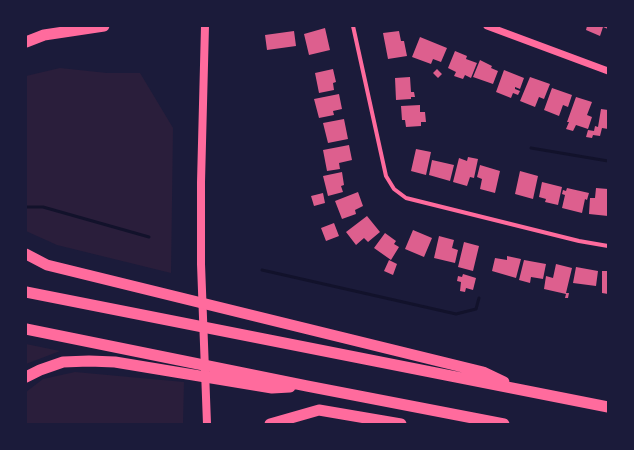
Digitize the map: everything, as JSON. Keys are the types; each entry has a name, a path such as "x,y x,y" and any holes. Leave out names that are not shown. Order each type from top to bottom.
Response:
{"highway":[{"path":"26,42 44,35 104,26"},
{"path":"26,254 47,265 483,372 515,388"},
{"path":"26,292 608,407"},
{"path":"26,329 504,424"},
{"path":"26,377 40,370 63,362 89,361 115,362 272,388 307,386"},
{"path":"270,424 319,410 401,424"}],"main road":[{"path":"204,26 201,264 207,424"}],"street":[{"path":"353,26 386,176 394,189 406,198 579,241 608,246"},
{"path":"487,26 608,71"}],"shaded area":[{"path":"60,68 107,73 140,73 173,128 171,273 57,245 26,231 26,76"},
{"path":"26,344 60,351 26,364"},
{"path":"75,372 184,382 183,424 26,424 26,392 43,379"}],"building":[{"path":"587,26 608,26 608,29 603,27 600,36 586,30"},
{"path":"325,28 330,50 309,55 304,34"},
{"path":"294,31 296,46 267,50 265,35"},
{"path":"399,31 401,41 404,41 407,56 388,59 383,33"},
{"path":"420,37 447,48 441,62 433,59 431,64 412,57"},
{"path":"455,51 467,56 466,59 477,63 471,78 465,75 463,79 454,76 456,72 448,68"},
{"path":"480,60 498,71 493,84 473,77"},
{"path":"333,69 336,82 333,83 334,90 319,93 315,73"},
{"path":"437,69 442,74 438,78 433,73"},
{"path":"504,70 524,78 520,89 515,87 515,89 520,91 518,95 513,93 511,98 496,92"},
{"path":"410,77 411,92 414,92 415,97 411,97 411,99 396,100 395,78"},
{"path":"530,77 550,84 544,99 539,97 535,107 520,101"},
{"path":"552,88 572,95 568,107 563,105 559,116 544,110"},
{"path":"339,94 342,109 333,111 334,115 319,118 314,99"},
{"path":"576,97 592,102 587,115 592,117 588,129 576,125 573,131 566,129"},
{"path":"420,105 420,112 425,112 426,122 421,122 421,126 406,127 405,120 402,120 401,106"},
{"path":"601,109 608,110 608,129 602,128 600,136 593,135 592,138 586,137 588,130 594,131 595,126 598,127"},
{"path":"344,119 348,139 328,143 323,123"},
{"path":"349,145 352,160 339,163 340,169 327,171 323,150"},
{"path":"416,149 431,152 426,175 411,171"},
{"path":"468,157 478,159 474,178 470,177 467,186 453,182 459,158 467,161"},
{"path":"432,160 454,165 450,181 429,175"},
{"path":"480,165 500,171 495,193 480,189 482,179 477,177"},
{"path":"520,171 538,176 533,199 515,194"},
{"path":"342,172 344,185 341,186 343,192 328,196 323,176"},
{"path":"542,182 562,187 558,205 545,202 546,199 539,197"},
{"path":"567,188 589,193 587,200 585,199 582,213 562,208 565,195 562,194 563,190 566,191"},
{"path":"596,188 608,189 608,216 589,214 590,198 595,198"},
{"path":"358,192 363,206 355,210 356,214 342,219 335,201"},
{"path":"323,193 325,203 314,206 311,196"},
{"path":"367,216 380,232 368,242 364,238 356,245 346,232"},
{"path":"334,223 339,236 326,241 321,228"},
{"path":"413,230 432,238 424,257 405,249"},
{"path":"385,233 396,241 394,244 399,247 391,260 374,248"},
{"path":"439,236 454,240 452,248 458,250 455,263 434,258"},
{"path":"464,242 479,246 473,271 458,267"},
{"path":"507,256 521,259 516,278 492,271 495,258 507,260"},
{"path":"389,260 397,264 393,275 384,271"},
{"path":"524,260 546,264 543,279 531,277 530,283 519,280"},
{"path":"556,264 572,268 566,293 569,293 568,298 565,298 566,294 544,289 546,276 553,278"},
{"path":"576,267 598,271 596,286 573,283"},
{"path":"602,271 608,271 608,294 602,293"},
{"path":"463,274 476,278 473,290 466,288 465,292 460,291 461,282 457,281 458,276 462,277"}],"waterway":[{"path":"531,148 608,161"},
{"path":"26,207 43,207 149,237"},
{"path":"262,270 456,314 476,309 479,298"}]}
